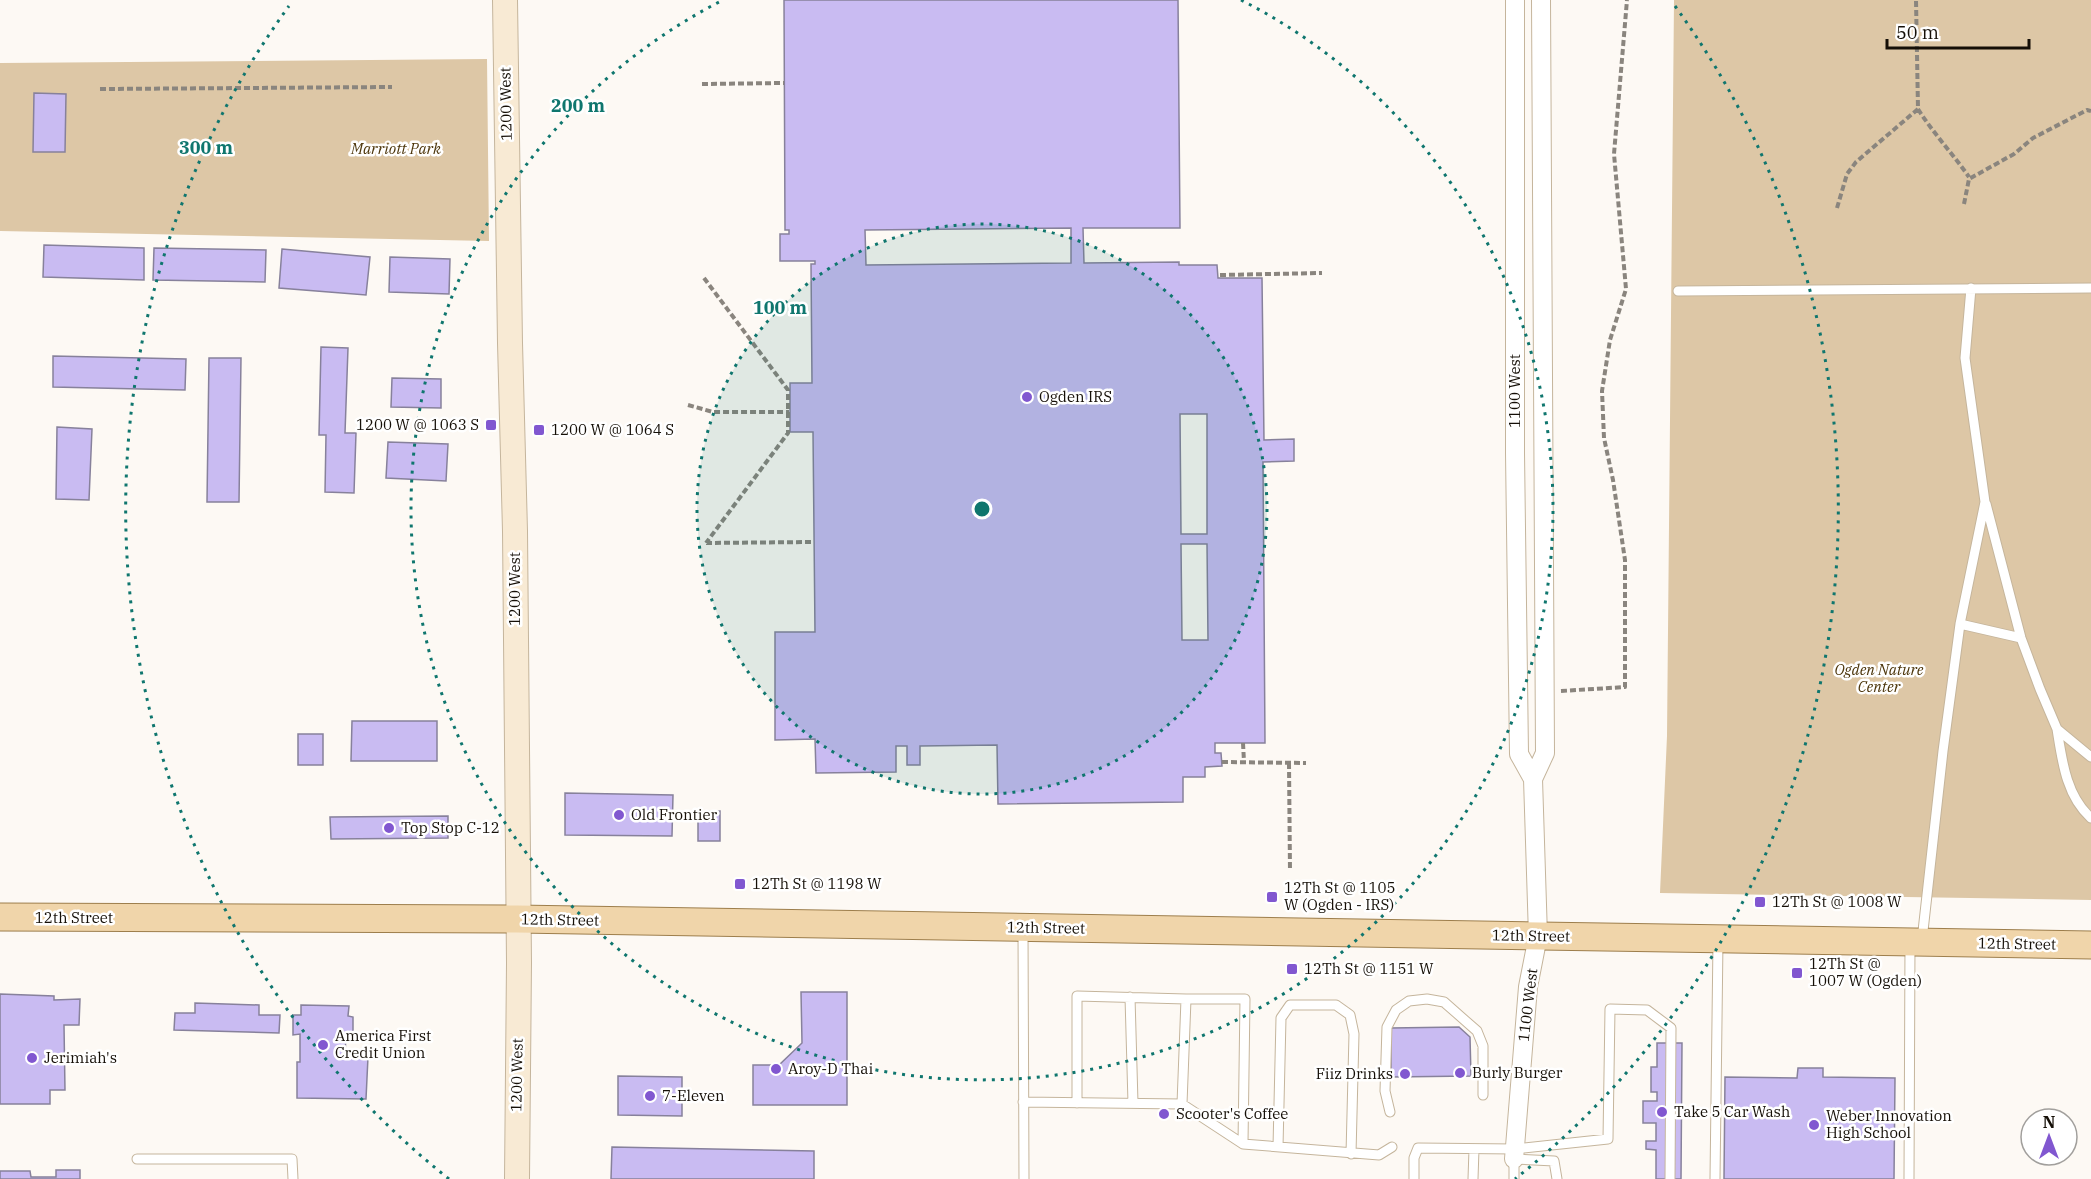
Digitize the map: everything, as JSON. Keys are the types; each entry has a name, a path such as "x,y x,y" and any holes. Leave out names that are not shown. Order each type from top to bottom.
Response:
{"main road":[{"name":"12th Street","path":"0,917 518,919 2091,945"}],"street":[{"name":"1200 West","path":"505,0 514,472 518,919 517,1179"},
{"name":"1100 West","path":"1515,0 1515,465 1519,754 1533,779"},
{"name":"1100 West","path":"1514,1154 1528,987 1538,936 1533,779 1545,753 1541,0"},
{"path":"1518,698 1545,695"}],"lane":[{"path":"1971,288 1965,358 1985,502 2021,638 2057,729 2063,765 2075,799 2091,818"},
{"path":"1678,291 2091,288"},
{"path":"1909,1179 1916,942 1960,624 1985,502"},
{"path":"1960,624 2021,638"},
{"path":"2057,729 2091,757"},
{"path":"1023,927 1024,1179"},
{"path":"1715,1179 1718,939"},
{"path":"1077,1103 1077,996 1245,999 1244,1144"},
{"path":"1130,997 1133,1103"},
{"path":"1182,1104 1186,999"},
{"path":"1390,1112 1385,1091 1387,1027 1396,1010 1409,1001 1427,999 1444,1002 1477,1031 1483,1046 1483,1095"},
{"path":"1278,1147 1281,1018 1290,1005 1336,1005 1350,1015 1354,1034 1351,1154"},
{"path":"1514,1154 1608,1139 1610,1009 1647,1010 1671,1028 1670,1179"},
{"path":"1023,1102 1182,1104 1244,1144 1379,1155 1392,1147"},
{"path":"1414,1179 1414,1158 1418,1148 1474,1149 1554,1161 1557,1179"},
{"path":"1473,1179 1474,1149"},
{"path":"1514,1154 1514,1179"},
{"path":"137,1159 292,1159 293,1179"}],"path":[{"path":"1545,695 1625,687 1625,560 1604,438 1602,391 1611,340 1626,289 1614,154 1628,0"},
{"path":"1916,0 1918,109 1969,177"},
{"path":"702,84 784,83"},
{"path":"100,88 392,87"},
{"path":"1837,208 1847,174 1856,162 1918,109"},
{"path":"1964,204 1969,179 2014,154 2034,138 2087,110 2091,111"},
{"path":"1220,274 1322,273"},
{"path":"704,278 788,390 789,412 788,433 706,543 814,542"},
{"path":"688,405 713,412 789,412"},
{"path":"1244,743 1244,762"},
{"path":"1222,762 1306,763"},
{"path":"1289,763 1290,871"}],"green space":[{"name":"Ogden Nature Center","path":"1674,0 2091,0 2091,900 1660,893 1667,736"},
{"name":"Marriott Park","path":"487,59 489,241 0,231 0,63"}],"building":[{"name":"Ogden IRS","path":"784,0 1178,0 1180,228 1083,228 1084,263 1179,262 1179,265 1217,265 1218,278 1262,278 1264,440 1294,439 1294,461 1263,462 1265,743 1215,743 1215,753 1221,753 1222,766 1205,767 1205,777 1183,777 1183,802 998,804 997,745 920,746 920,765 907,765 907,746 896,746 896,772 816,773 815,739 775,740 775,632 815,632 813,432 790,432 790,383 812,383 811,264 815,264 815,261 780,261 780,234 789,234 789,230 785,230","holes":["1071,228 1071,263 866,265 865,230","1180,414 1207,414 1207,534 1181,534","1181,544 1207,544 1208,640 1182,640"]},
{"path":"34,93 66,94 65,152 33,152"},
{"path":"44,245 144,248 144,280 43,277"},
{"path":"154,248 266,250 265,282 153,280"},
{"path":"282,249 370,257 366,295 279,288"},
{"path":"390,257 450,259 449,294 389,292"},
{"path":"321,347 348,348 345,433 356,433 354,493 325,492 326,435 319,435"},
{"path":"53,356 186,359 185,390 53,387"},
{"path":"209,358 241,358 239,502 207,502"},
{"path":"392,378 441,379 441,408 391,407"},
{"path":"57,427 92,429 89,500 56,499"},
{"path":"388,442 448,444 446,481 386,478"},
{"path":"352,721 437,721 437,761 351,761"},
{"path":"298,734 323,734 323,765 298,765"},
{"name":"Old Frontier","path":"565,793 673,795 672,836 565,835"},
{"path":"720,811 720,841 698,841 698,812"},
{"name":"Top Stop C-12","path":"448,816 448,838 331,839 330,817"},
{"path":"801,992 847,992 847,1105 753,1105 753,1065 779,1065 802,1043"},
{"name":"Jerimiah's","path":"0,994 54,996 54,1000 80,999 79,1025 64,1025 65,1090 50,1090 50,1104 0,1104"},
{"path":"195,1003 259,1005 259,1015 280,1015 279,1033 174,1030 175,1013 195,1013"},
{"name":"America First Credit Union","path":"301,1005 349,1006 348,1016 353,1017 353,1035 346,1034 345,1055 368,1057 366,1099 297,1098 300,1034 293,1035 293,1015 301,1015"},
{"path":"1459,1027 1470,1037 1471,1076 1391,1077 1391,1028"},
{"name":"Take 5 Car Wash","path":"1657,1043 1682,1043 1681,1179 1656,1179 1656,1150 1646,1149 1646,1141 1656,1141 1656,1123 1643,1123 1643,1101 1657,1101 1657,1092 1651,1092 1651,1067 1657,1067"},
{"path":"1798,1068 1823,1068 1823,1077 1895,1078 1894,1179 1724,1179 1725,1077 1797,1078"},
{"name":"7-Eleven","path":"618,1076 682,1077 682,1116 618,1115"},
{"path":"612,1147 814,1151 814,1179 611,1179"},
{"path":"56,1170 80,1170 80,1179 0,1179 0,1171 30,1171 31,1177 56,1177"}],"place":[{"name":"Ogden IRS","path":"1027,397"},
{"name":"1200 W @ 1063 S","path":"491,425"},
{"name":"1200 W @ 1064 S","path":"539,430"},
{"name":"Old Frontier","path":"619,815"},
{"name":"Top Stop C-12","path":"389,828"},
{"name":"12Th St @ 1198 W","path":"740,884"},
{"name":"12Th St @ 1105 W (Ogden - IRS)","path":"1272,897"},
{"name":"12Th St @ 1008 W","path":"1760,902"},
{"name":"12Th St @ 1151 W","path":"1292,969"},
{"name":"12Th St @ 1007 W (Ogden)","path":"1797,973"},
{"name":"America First Credit Union","path":"323,1045"},
{"name":"Jerimiah's","path":"32,1058"},
{"name":"Aroy-D Thai","path":"776,1069"},
{"name":"Burly Burger","path":"1460,1073"},
{"name":"Fiiz Drinks","path":"1405,1074"},
{"name":"7-Eleven","path":"650,1096"},
{"name":"Take 5 Car Wash","path":"1662,1112"},
{"name":"Scooter's Coffee","path":"1164,1114"},
{"name":"Weber Innovation High School","path":"1814,1125"}]}
